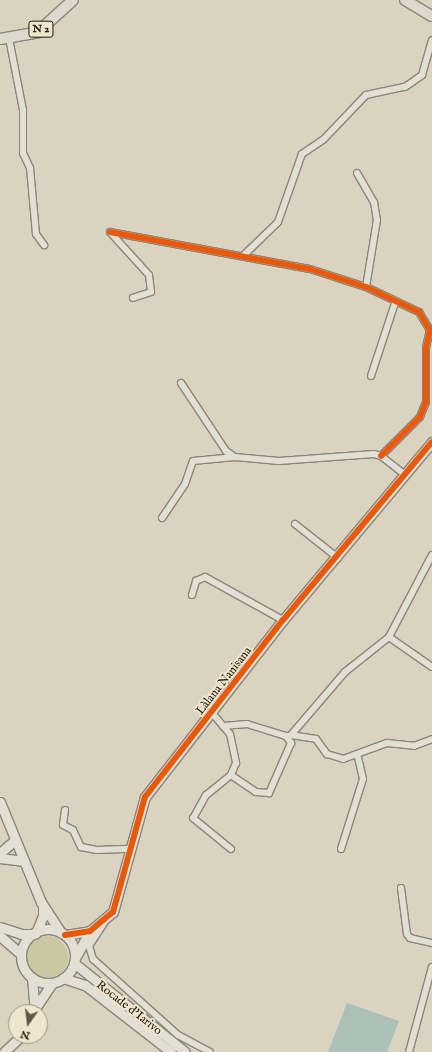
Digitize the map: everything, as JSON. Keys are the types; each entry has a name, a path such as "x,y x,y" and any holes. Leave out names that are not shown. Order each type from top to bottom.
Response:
{"main road":[{"name":"N 2","path":"4,39 38,32 73,0"},
{"path":"405,0 432,16"}],"street":[{"path":"4,39 23,110 23,153 30,168 36,234 44,245"},
{"path":"244,255 278,222 302,154 323,140 366,95 405,87 422,75 432,40"},
{"path":"357,174 374,202 377,220 366,287"},
{"path":"133,298 151,292 149,275 110,232 146,241 244,255 310,269 366,287 395,303 419,312 431,328 426,347 426,402 420,417 381,456"},
{"path":"370,376 395,303"},
{"path":"181,383 205,422 235,457"},
{"name":"Làlana Nanisana","path":"63,934 90,931 105,922 114,912 145,797 213,714 283,620 338,558 432,443"},
{"path":"162,518 182,489 193,461 235,457 279,461 381,456 405,475"},
{"path":"295,524 338,558"},
{"path":"432,555 389,637 345,672 292,732 294,737 319,740 332,758 358,756 387,743 414,746 432,739"},
{"path":"192,595 196,581 205,577 283,620"},
{"path":"389,637 432,667"},
{"path":"213,714 230,734 236,763 231,776 206,795 193,816 231,849"},
{"path":"224,726 247,724 286,736 291,742 269,793 256,792 231,776"},
{"path":"341,849 363,779 358,756"},
{"path":"0,802 43,906 63,934 74,960 63,978 52,983 39,1004"},
{"path":"65,810 63,825 73,830 81,846 97,850 131,848"},
{"path":"0,853 15,840"},
{"path":"0,858 17,857 24,861"},
{"path":"401,888 407,934 410,938 432,943"},
{"path":"34,1004 32,978 24,968 21,954 26,940 35,933 43,916 43,906"},
{"path":"105,922 89,946 94,959 178,1035 210,1052"},
{"path":"0,927 21,934 48,930 63,934"},
{"name":"Làlana Nanisana","path":"74,960 90,931"},
{"path":"0,936 21,954"},
{"name":"Rocade d'Iarivo","path":"74,960 185,1052"},
{"path":"410,1052 432,967"},
{"path":"32,978 52,983"},
{"name":"Rocade d'Iarivo","path":"63,978 84,985 171,1052"},
{"path":"4,1052 12,1044"}],"shaded area":[{"path":"47,936 62,942 68,957 62,972 47,978 32,972 26,957 32,942"},
{"path":"347,1003 399,1021 387,1052 328,1052"}],"cycle path":[{"path":"110,232 310,269 366,287 419,312 430,330 426,347 426,402 420,417 381,456"},
{"path":"65,935 90,931 113,912 145,797 283,620 432,442"}]}
